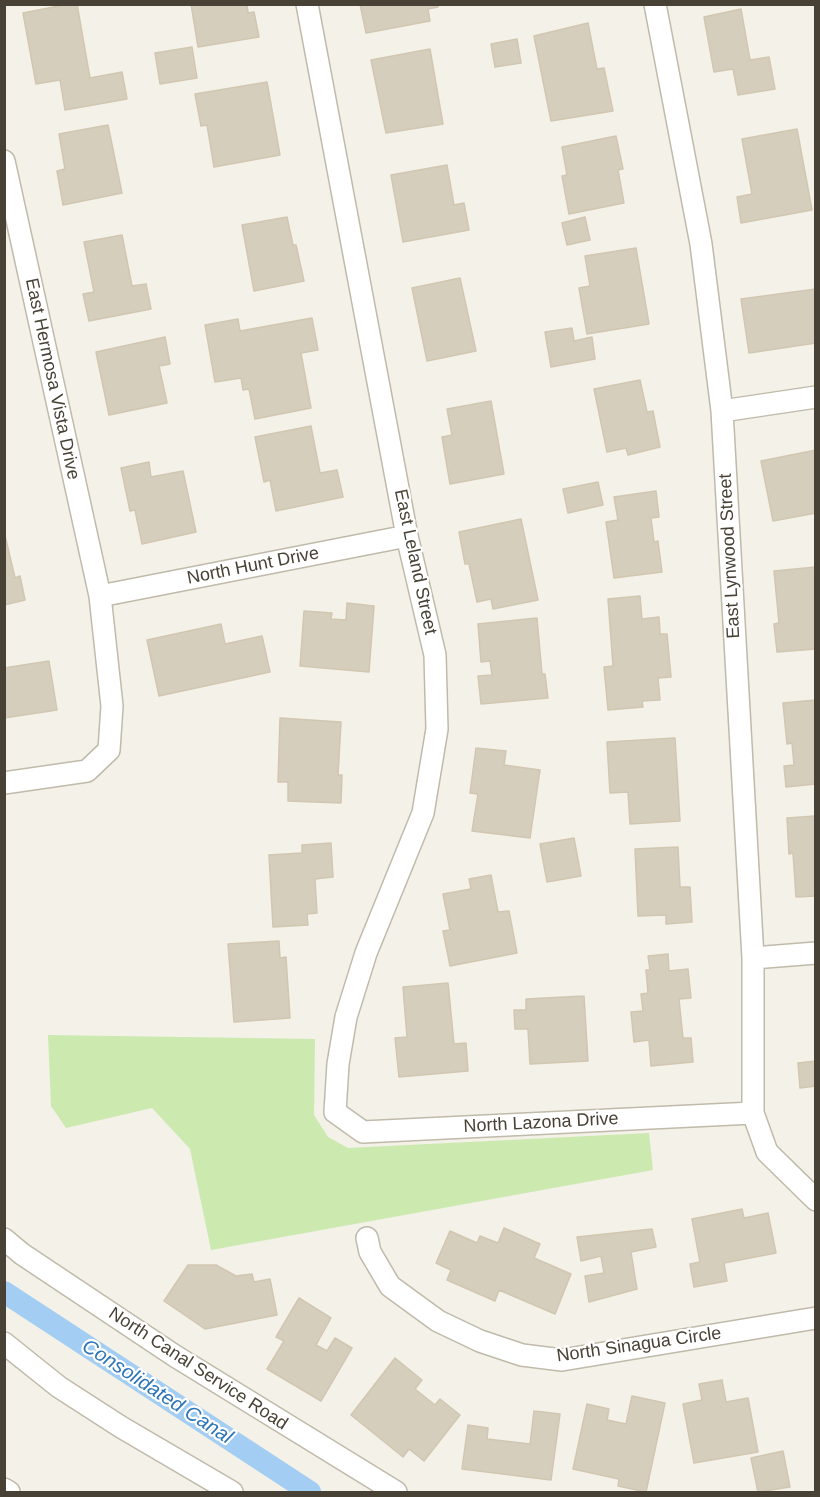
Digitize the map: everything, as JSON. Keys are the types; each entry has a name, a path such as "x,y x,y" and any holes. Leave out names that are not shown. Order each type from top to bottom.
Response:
{"street":[{"name":"East Leland Street","path":"307,4 407,536 435,655 437,729 423,813 366,953 346,1017 338,1064 335,1112"},
{"name":"East Lynwood Street","path":"655,4 701,244 722,411 753,958 753,1113 767,1152 816,1200"},
{"name":"East Hermosa Vista Drive","path":"4,161 99,596 112,706 110,750 87,771 4,783"},
{"path":"722,411 816,397"},
{"name":"North Hunt Drive","path":"99,596 407,536"},
{"path":"753,958 816,953"},
{"name":"North Lazona Drive","path":"335,1112 363,1132 753,1113"},
{"name":"North Sinagua Circle","path":"367,1238 370,1252 390,1286 438,1321 480,1341 522,1355 562,1360 816,1318"},
{"name":"North Canal Service Road","path":"4,1239 22,1254 175,1356 396,1492"},
{"path":"4,1343 59,1387 121,1427 232,1492"},
{"path":"4,1488 9,1492"}],"green space":[{"path":"48,1035 315,1039 314,1115 328,1137 348,1148 649,1133 653,1170 211,1250 190,1149 152,1108 66,1128 51,1106"}],"building":[{"path":"77,4 90,78 122,72 127,99 65,110 60,80 36,84 23,13"},
{"path":"191,4 247,4 248,13 254,12 259,37 198,47"},
{"path":"360,4 438,4 438,7 428,9 430,21 366,33"},
{"path":"741,9 750,60 769,57 775,89 738,95 733,69 714,72 704,17"},
{"path":"588,23 597,69 604,68 613,111 551,121 534,36"},
{"path":"517,39 521,63 495,67 491,44"},
{"path":"192,47 197,78 160,84 155,53"},
{"path":"430,49 443,124 386,133 371,60"},
{"path":"267,82 280,155 214,167 207,125 201,126 195,94"},
{"path":"108,125 122,193 63,205 57,171 65,169 59,134"},
{"path":"797,129 812,210 741,223 737,197 752,194 742,139"},
{"path":"616,136 623,169 618,170 624,203 569,214 562,176 567,175 562,147"},
{"path":"447,165 454,205 464,203 469,230 403,242 391,175"},
{"path":"287,217 304,281 254,291 242,225"},
{"path":"585,217 590,240 567,245 562,223"},
{"path":"122,235 132,286 146,284 151,309 89,321 83,294 94,292 84,242"},
{"path":"636,248 649,324 587,334 579,288 590,286 585,256"},
{"path":"460,278 476,351 427,361 412,288"},
{"path":"816,289 816,343 749,353 741,299"},
{"path":"312,318 318,350 301,353 311,408 255,419 249,389 243,390 241,378 215,382 205,325 238,319 240,331"},
{"path":"572,328 574,341 592,337 595,359 551,367 545,332"},
{"path":"165,337 170,364 159,366 167,403 109,415 96,352"},
{"path":"640,380 647,412 653,411 660,447 628,455 626,448 607,452 594,389"},
{"path":"491,401 504,474 450,484 442,437 452,435 447,409"},
{"path":"311,426 320,473 337,470 343,497 276,511 270,480 264,482 255,437"},
{"path":"816,450 816,513 773,521 761,461"},
{"path":"149,462 151,477 183,471 196,532 142,544 135,510 130,511 121,468"},
{"path":"598,482 603,505 568,513 563,489"},
{"path":"656,491 659,517 651,518 654,542 658,541 662,572 614,578 606,522 618,520 614,497"},
{"path":"521,519 538,600 493,609 491,599 477,602 469,564 465,564 459,532"},
{"path":"4,531 15,578 20,576 25,600 4,605"},
{"path":"816,567 816,649 777,652 774,624 779,623 774,571"},
{"path":"640,596 642,619 659,617 660,634 667,634 671,677 658,678 660,700 642,701 643,707 608,710 604,667 613,666 608,599"},
{"path":"347,603 374,606 369,672 300,666 304,611 332,613 331,619 346,620"},
{"path":"537,618 542,674 545,674 548,698 481,704 478,676 492,675 490,661 481,662 478,624"},
{"path":"221,624 225,644 262,636 270,672 159,696 147,640"},
{"path":"49,661 57,710 4,718 4,668"},
{"path":"816,700 816,784 786,787 784,766 794,765 792,743 787,744 783,703"},
{"path":"280,718 341,722 338,775 342,775 341,803 288,801 288,782 278,782"},
{"path":"675,738 680,821 630,824 628,792 610,793 607,742"},
{"path":"476,748 506,751 504,765 540,770 530,838 472,831 478,794 470,793"},
{"path":"815,816 816,896 796,897 793,853 789,854 787,818"},
{"path":"574,838 581,876 547,882 540,844"},
{"path":"331,843 333,877 315,879 317,913 307,914 308,925 273,927 269,855 302,853 302,845"},
{"path":"678,847 680,887 690,887 692,922 666,924 666,915 638,916 635,849"},
{"path":"491,875 498,912 509,911 517,953 450,966 443,931 450,930 443,894 471,889 469,879"},
{"path":"279,941 280,958 286,957 290,1018 234,1022 228,944"},
{"path":"668,954 669,971 688,969 691,998 679,999 683,1038 691,1038 693,1062 651,1066 649,1040 634,1042 631,1012 643,1011 641,994 648,993 646,970 650,970 648,956"},
{"path":"448,983 454,1044 466,1043 468,1071 399,1077 395,1038 407,1037 403,987"},
{"path":"584,996 588,1061 530,1064 528,1029 515,1029 514,1010 526,1010 526,999"},
{"path":"816,1061 816,1086 800,1088 798,1063"},
{"path":"742,1209 744,1218 768,1213 776,1253 724,1263 727,1281 694,1287 690,1264 700,1262 692,1219"},
{"path":"504,1228 540,1244 534,1258 571,1274 555,1314 499,1290 495,1301 447,1280 451,1270 436,1263 450,1231 477,1243 480,1236 498,1243"},
{"path":"652,1229 656,1247 631,1252 637,1289 589,1302 585,1276 604,1273 601,1256 581,1261 577,1237"},
{"path":"188,1265 216,1265 236,1276 252,1274 254,1282 270,1279 277,1315 205,1329 164,1301"},
{"path":"299,1298 331,1318 316,1345 327,1351 335,1338 352,1348 321,1401 267,1369 284,1341 276,1337"},
{"path":"395,1358 422,1380 415,1389 435,1405 440,1399 460,1415 424,1461 409,1449 403,1457 351,1415"},
{"path":"722,1380 726,1402 748,1398 758,1452 694,1463 683,1404 702,1400 699,1384"},
{"path":"632,1396 665,1403 646,1492 618,1486 619,1479 573,1469 587,1404 609,1409 607,1420 626,1424"},
{"path":"534,1411 560,1414 551,1480 462,1469 468,1425 488,1428 487,1439 530,1444"},
{"path":"783,1451 790,1487 758,1492 751,1458"}],"waterway":[{"name":"Consolidated Canal","path":"4,1292 310,1492"}]}
